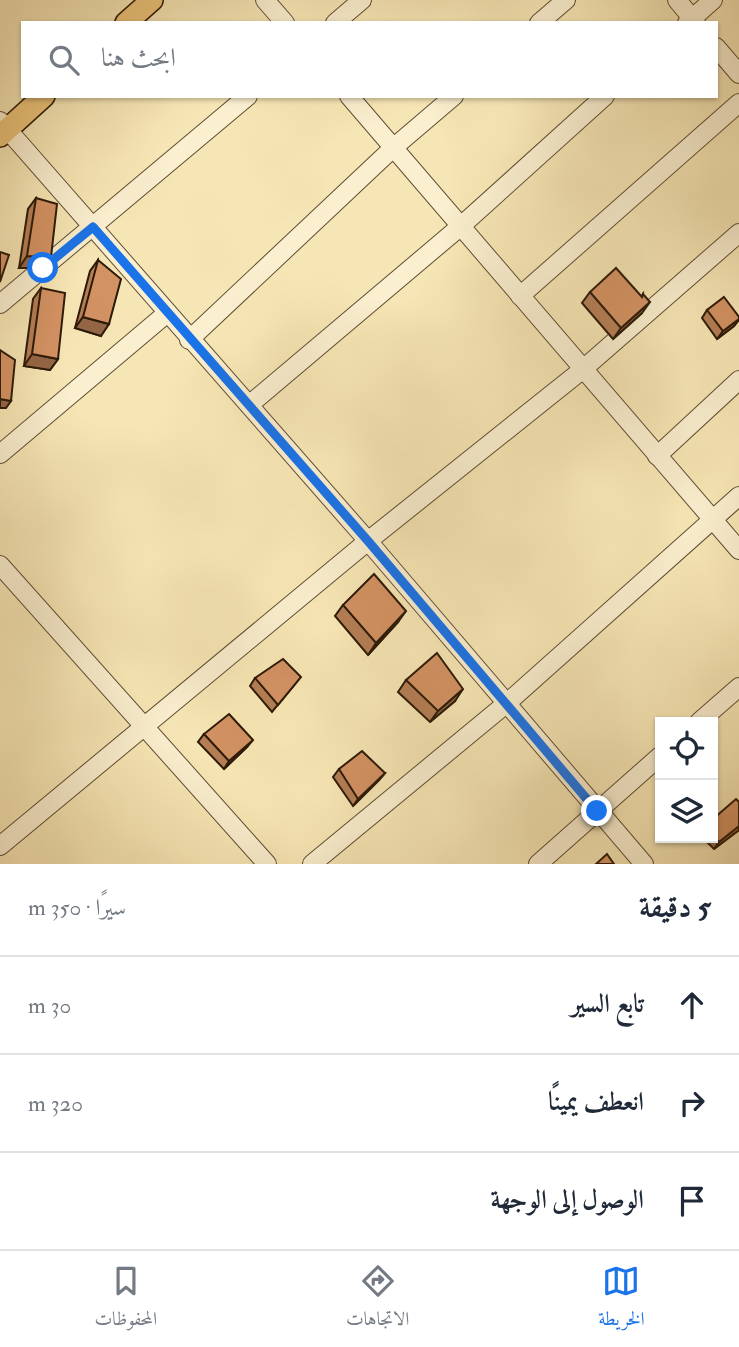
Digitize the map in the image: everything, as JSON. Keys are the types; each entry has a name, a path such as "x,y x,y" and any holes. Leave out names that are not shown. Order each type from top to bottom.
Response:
{"main road":[{"path":"128,21 152,0"},
{"path":"2,129 41,98"}],"street":[{"path":"265,0 283,21"},
{"path":"337,21 362,0"},
{"path":"541,21 566,0"},
{"path":"677,0 692,21 713,0"},
{"path":"718,49 739,74"},
{"path":"0,304 246,98"},
{"path":"351,98 739,550"},
{"path":"189,340 393,148 452,98"},
{"path":"249,405 461,226 603,98"},
{"path":"520,296 739,103"},
{"path":"2,129 93,227 166,314 368,541 644,864"},
{"path":"0,846 368,541 582,370 739,233"},
{"path":"0,454 166,314"},
{"path":"657,456 739,380"},
{"path":"312,864 507,703 739,496"},
{"path":"0,565 267,864"},
{"path":"705,717 739,687"},
{"path":"538,864 655,760"}],"building":[{"path":"36,198 57,204 51,257 27,256"},
{"path":"0,252 9,255 0,282"},
{"path":"98,260 121,279 109,324 83,317"},
{"path":"616,268 642,297 643,294 650,302 621,328 590,292"},
{"path":"41,288 65,293 58,359 32,354"},
{"path":"724,297 739,319 723,331 707,310"},
{"path":"0,350 15,360 11,401 0,399"},
{"path":"374,574 406,611 376,643 343,605"},
{"path":"437,653 463,689 438,711 406,680"},
{"path":"283,659 301,677 278,705 255,678"},
{"path":"229,714 253,740 229,761 204,734"},
{"path":"362,751 385,773 358,799 339,769"},
{"path":"736,799 739,802 739,826 719,842 718,841 718,815"},
{"path":"607,854 614,864 596,864"}],"route":[{"path":"43,268 93,227 166,314 368,541 597,811"}]}
